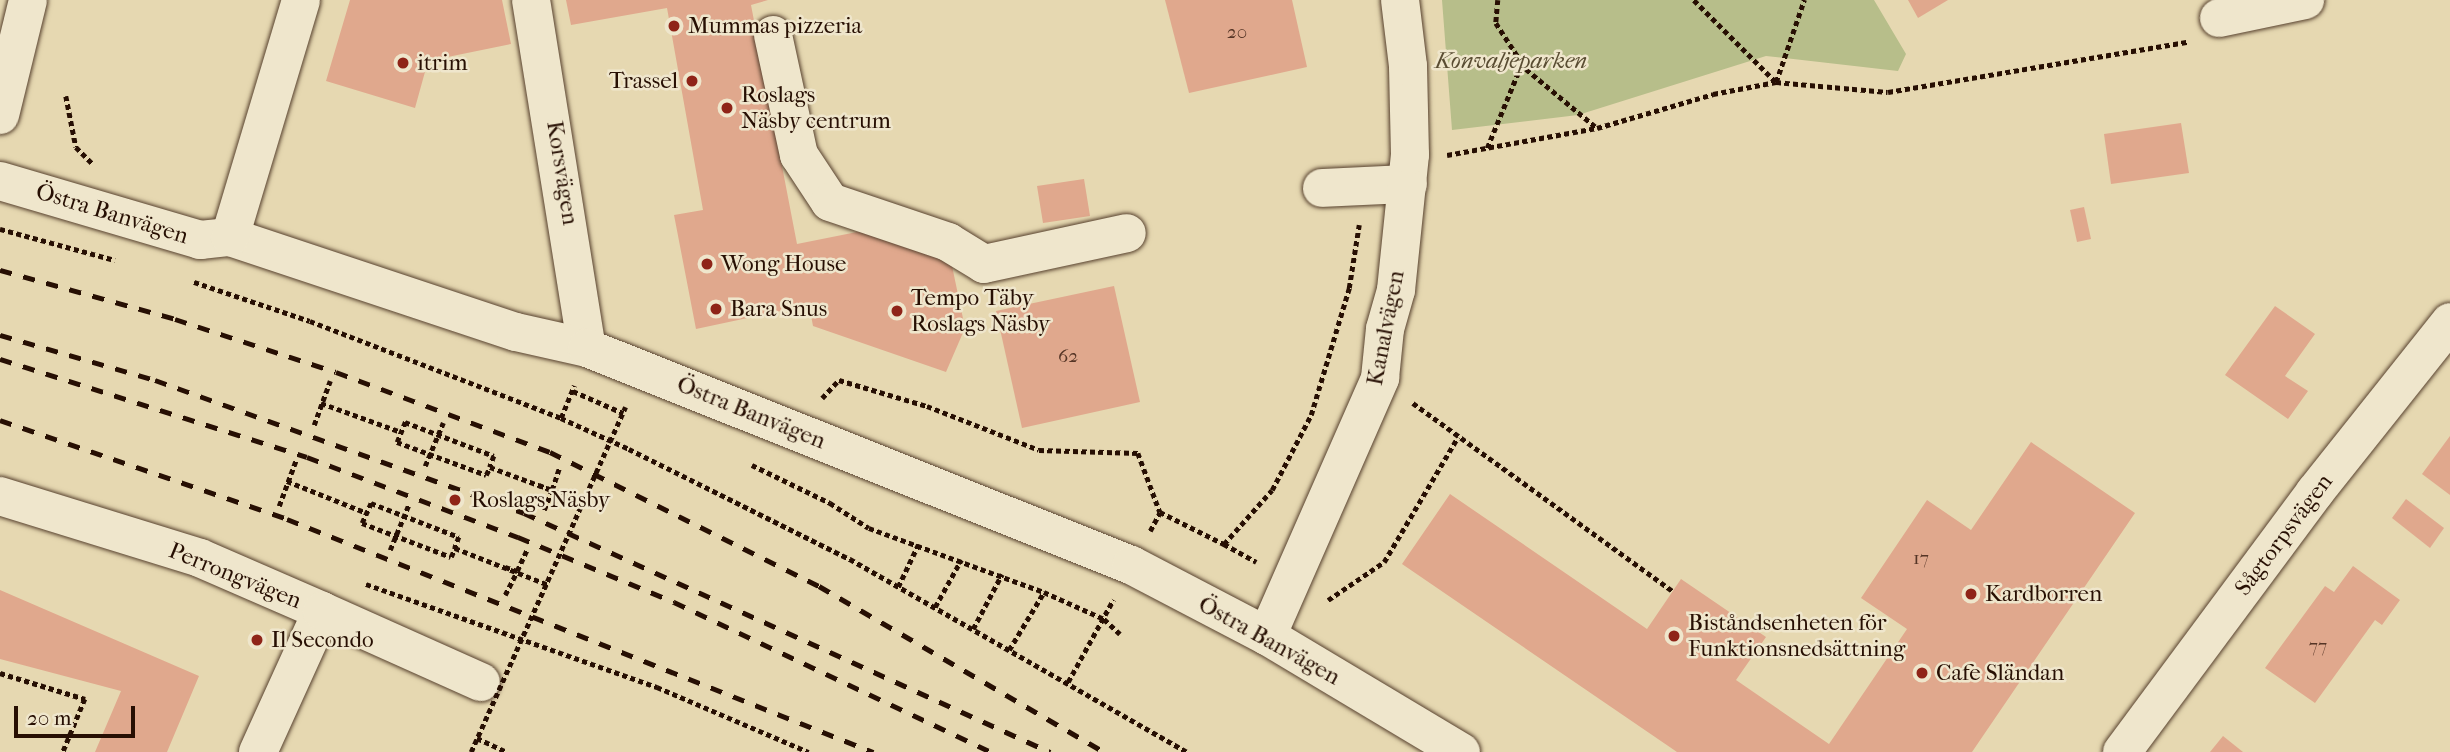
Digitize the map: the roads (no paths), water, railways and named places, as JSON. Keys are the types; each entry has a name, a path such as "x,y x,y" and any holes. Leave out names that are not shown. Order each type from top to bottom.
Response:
{"street":[{"path":"0,115 28,0"},
{"path":"230,237 301,0"},
{"name":"Korsvägen","path":"531,0 587,348"},
{"name":"Kanalvägen","path":"1267,636 1380,378 1409,169 1408,66 1400,0"},
{"path":"2219,18 2305,0"},
{"path":"773,35 799,155 830,202 948,242 984,264 1127,233"},
{"path":"1322,188 1365,186 1409,169"},
{"name":"Östra Banvägen","path":"0,181 200,240 230,237 516,332 587,348 795,429 1130,565 1267,636 1461,752"},
{"name":"Sågtorpsvägen","path":"2122,752 2315,492 2450,322"},
{"name":"Perrongvägen","path":"0,496 200,558 322,611 258,752"},
{"path":"322,611 481,682"}],"railway":[{"path":"0,270 175,319 336,372 550,452 819,586 1104,752"},
{"path":"0,335 155,380 524,513 1050,752"},
{"path":"0,359 307,457 518,537 674,602 992,752"},
{"path":"0,420 287,519 873,752"}],"place":[{"name":"Mummas pizzeria","path":"674,26"},
{"name":"itrim","path":"403,63"},
{"name":"Trassel","path":"692,81"},
{"name":"Roslags Näsby centrum","path":"727,108"},
{"name":"Wong House","path":"707,264"},
{"name":"Bara Snus","path":"716,309"},
{"name":"Tempo Täby Roslags Näsby","path":"897,311"},
{"name":"Roslags Näsby","path":"455,500"},
{"name":"Kardborren","path":"1971,594"},
{"name":"Biståndsenheten för Funktionsnedsättning","path":"1674,636"},
{"name":"Il Secondo","path":"257,640"},
{"name":"Cafe Sländan","path":"1922,673"}],"park label":[{"name":"Konvaljeparken","path":"1511,61"}]}
